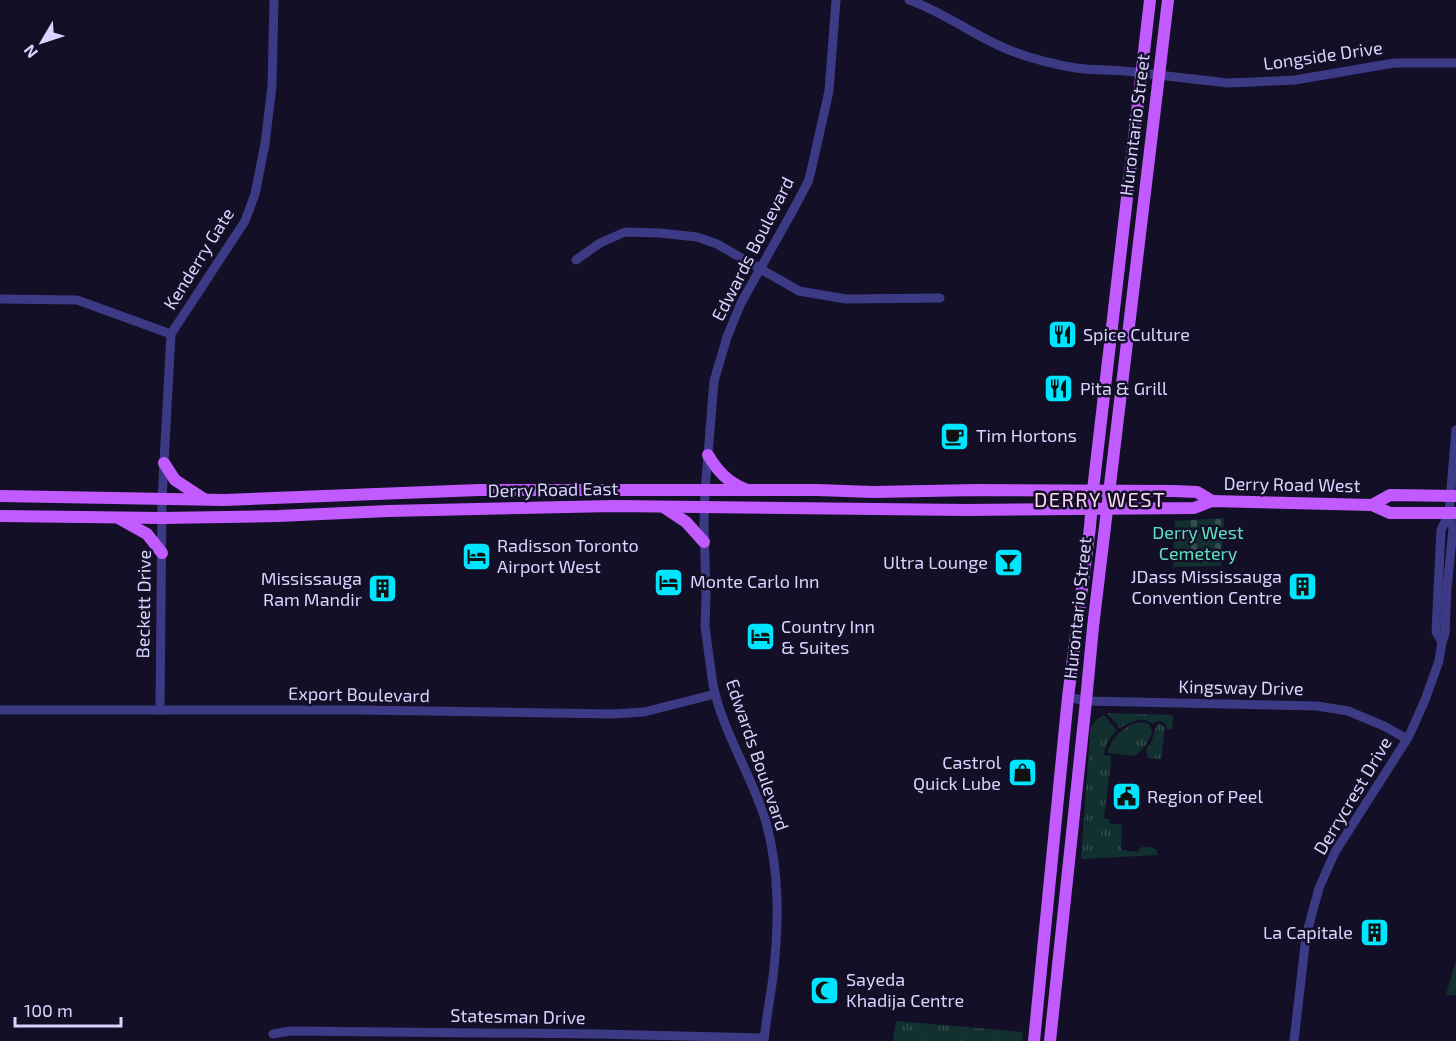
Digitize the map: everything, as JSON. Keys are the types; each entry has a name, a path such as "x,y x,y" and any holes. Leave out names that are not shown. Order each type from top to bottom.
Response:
{"main road":[{"name":"Hurontario Street","path":"1034,1041 1068,697 1090,527 1150,0"},
{"name":"Hurontario Street","path":"1050,1041 1093,627 1168,0"},
{"path":"708,454 716,468 728,480 749,491"},
{"path":"164,463 175,480 205,499"},
{"name":"Derry Road East","path":"0,496 257,499 479,490 873,492 1093,490"},
{"name":"Derry Road West","path":"1093,490 1197,492 1212,501"},
{"path":"569,507 570,491"},
{"path":"613,491 614,506"},
{"name":"Derry Road West","path":"1372,505 1390,495 1453,496"},
{"path":"314,497 315,514"},
{"path":"257,499 259,516"},
{"name":"Derry Road West","path":"1107,508 1194,508 1212,501 1372,505 1390,513 1453,513"},
{"name":"Derry Road East","path":"0,516 162,518 614,506 1024,510 1107,508"},
{"path":"664,507 687,522 705,542"},
{"path":"1024,510 1052,516 1075,517 1090,527"},
{"path":"116,517 147,534 162,553"}],"street":[{"name":"Kenderry Gate","path":"162,499 171,334 245,221 255,194 265,144 272,86 274,0"},
{"name":"Edwards Boulevard","path":"764,1039 777,932 775,867 760,805 715,694 705,627 705,490 714,381 727,337 741,303 808,182 829,91 836,0"},
{"name":"Longside Drive","path":"909,0 994,43 1019,53 1077,68 1130,71 1228,83 1295,80 1394,63 1456,63"},
{"path":"576,260 600,243 625,232 660,233 697,237 717,244 799,291 846,299 940,297"},
{"path":"0,299 77,300 171,334"},
{"name":"Derrycrest Drive","path":"1294,1041 1306,936 1319,888 1335,852 1407,740 1439,661 1442,642 1436,632 1441,530 1453,513 1456,430"},
{"name":"Beckett Drive","path":"160,710 162,499"},
{"name":"Export Boulevard","path":"0,710 349,710 613,714 644,712 715,694"},
{"name":"Kingsway Drive","path":"1068,697 1086,701 1317,706 1348,711 1384,726 1407,740"},
{"name":"Statesman Drive","path":"273,1034 290,1031 599,1034 764,1039"}],"green space":[{"name":"Derry West Cemetery","path":"1224,518 1221,566 1173,567 1175,521"},
{"path":"1107,713 1172,715 1172,730 1167,729 1162,722 1153,724 1145,720 1132,722 1120,728"},
{"path":"1104,715 1117,731 1105,748 1104,755 1111,756 1111,762 1104,818 1109,819 1109,823 1122,825 1121,850 1138,852 1142,847 1148,847 1154,848 1158,855 1081,859 1090,733 1095,722"},
{"path":"1141,722 1149,724 1152,731 1143,748 1135,756 1107,753 1112,741 1120,732"},
{"path":"1158,724 1162,724 1165,728 1161,759 1148,758 1146,750"},
{"path":"1456,960 1456,995 1446,995"},
{"path":"896,1021 1023,1032 1022,1041 893,1041"}],"place":[{"name":"Spice Culture","path":"1062,335"},
{"name":"Pita & Grill","path":"1059,389"},
{"name":"Tim Hortons","path":"955,436"},
{"name":"Radisson Toronto Airport West","path":"476,556"},
{"name":"Ultra Lounge","path":"1009,563"},
{"name":"Monte Carlo Inn","path":"669,582"},
{"name":"JDass Mississauga Convention Centre","path":"1303,587"},
{"name":"Mississauga Ram Mandir","path":"383,589"},
{"name":"Country Inn & Suites","path":"760,637"},
{"name":"Castrol Quick Lube","path":"1022,773"},
{"name":"Region of Peel","path":"1126,797"},
{"name":"La Capitale","path":"1374,933"},
{"name":"Sayeda Khadija Centre","path":"825,990"}],"district":[{"name":"DERRY WEST","path":"1100,500"}]}
